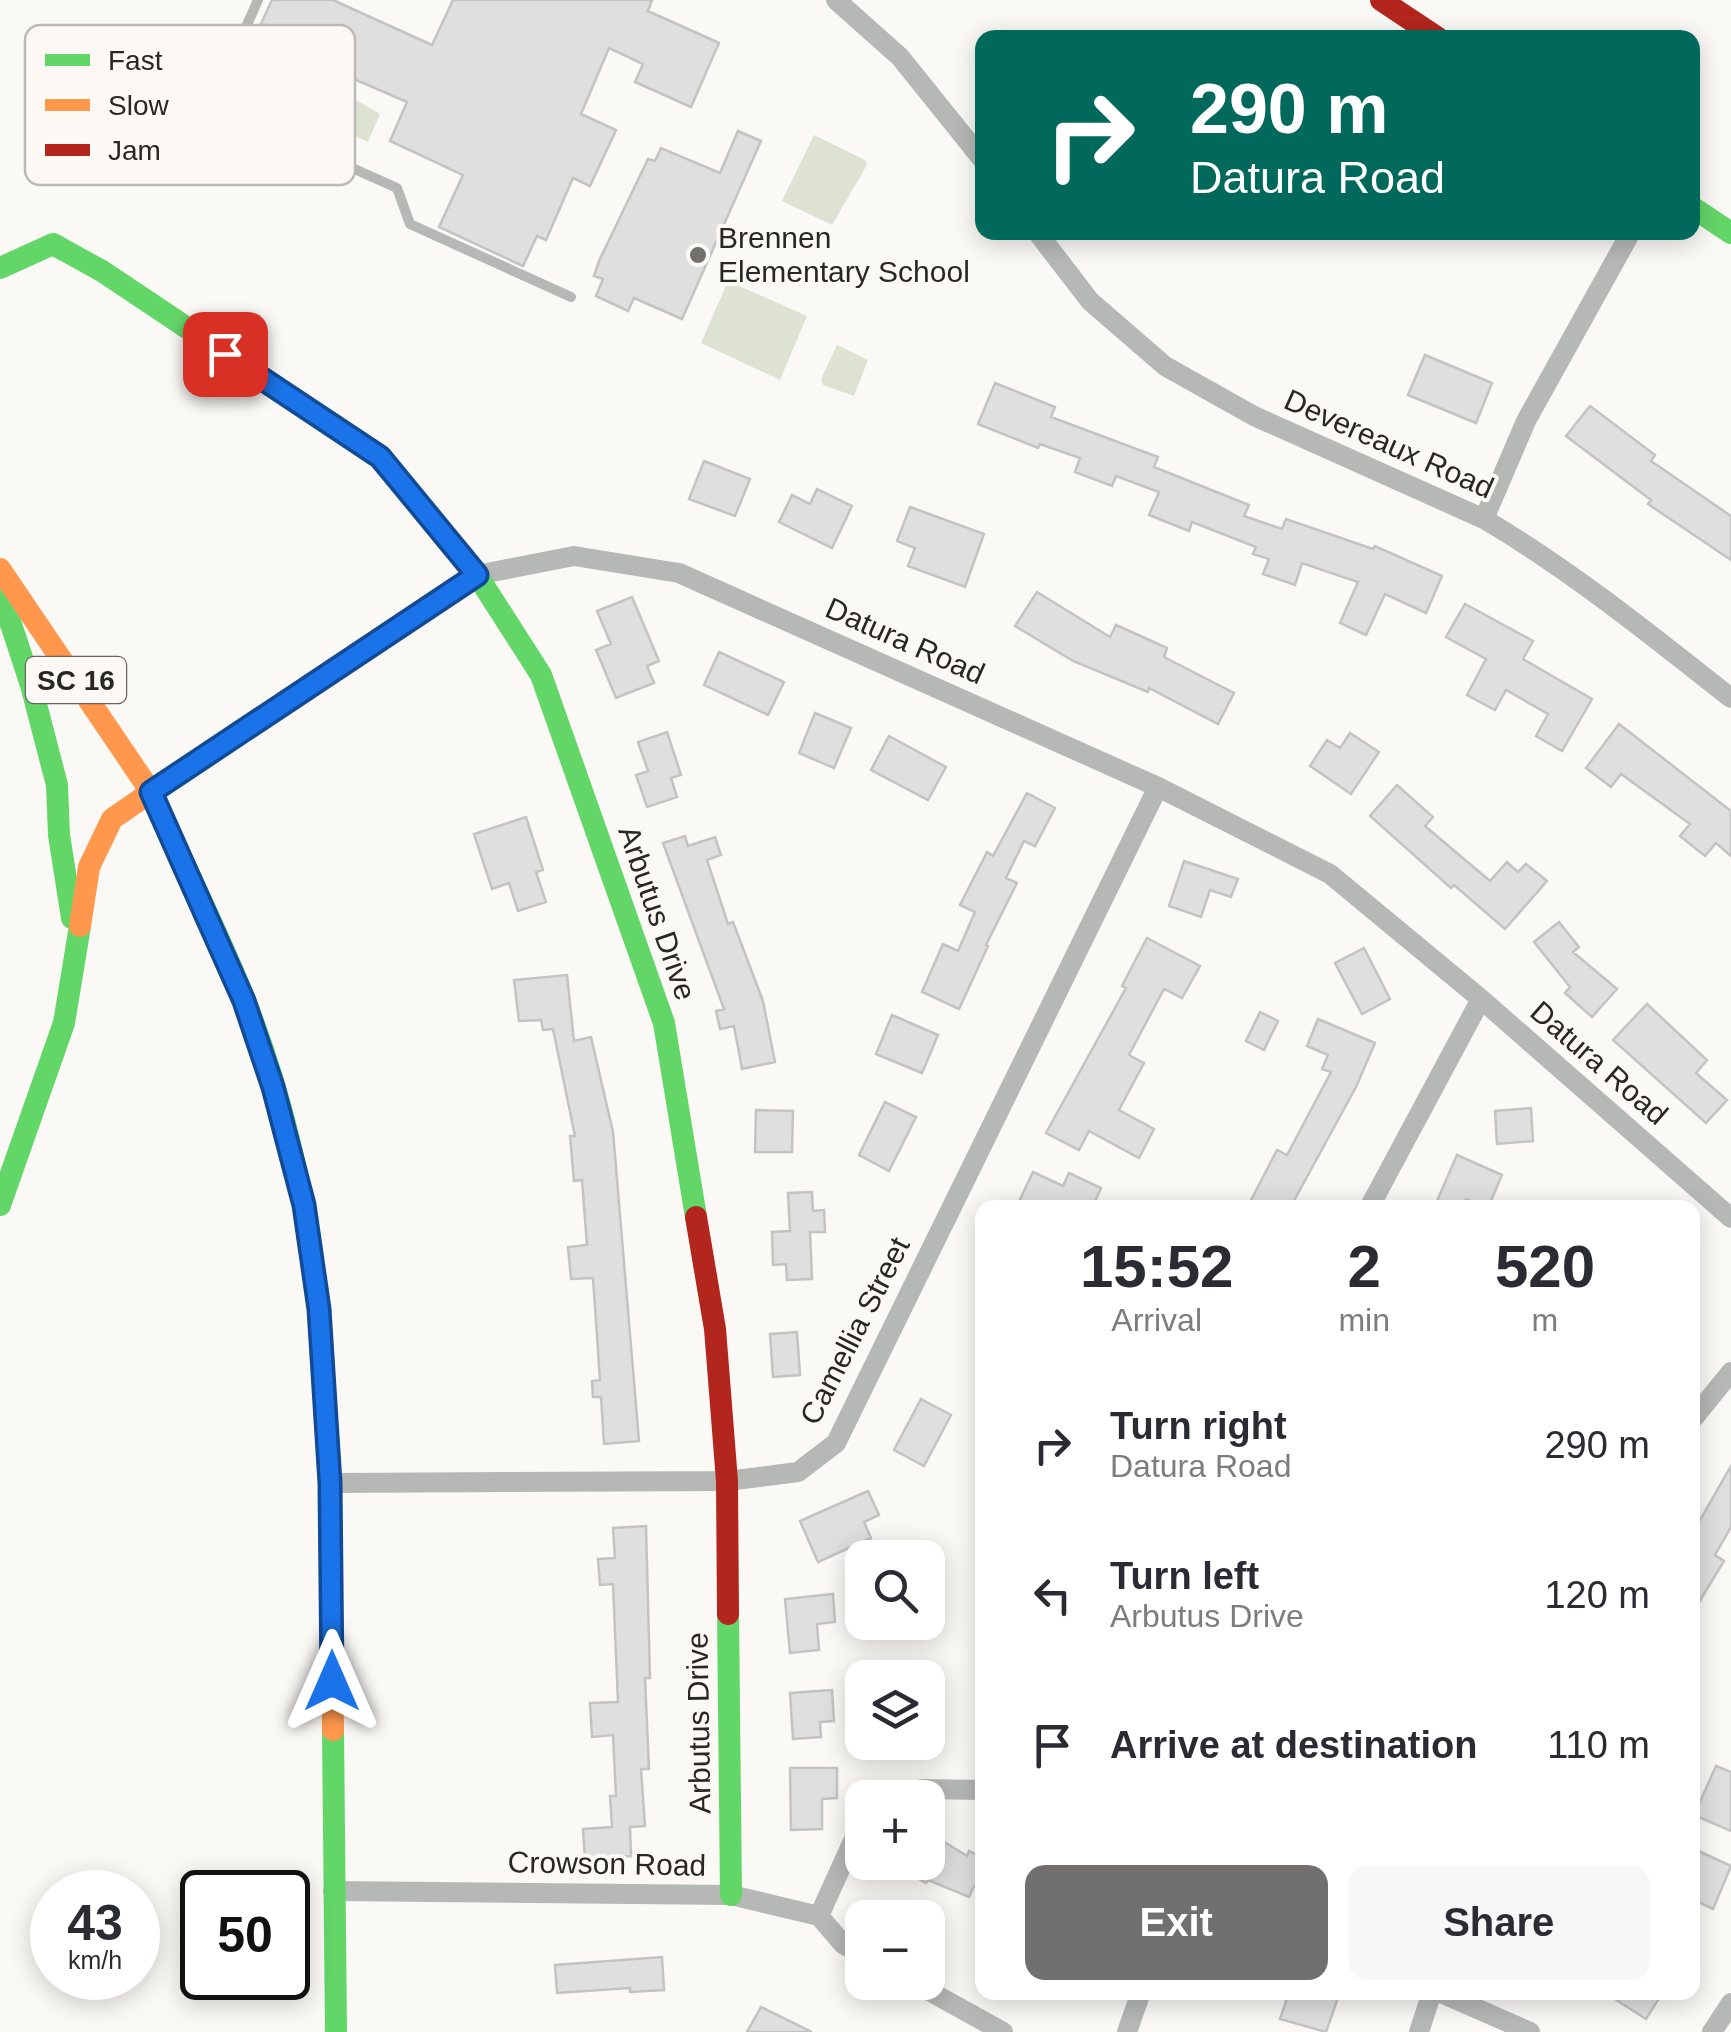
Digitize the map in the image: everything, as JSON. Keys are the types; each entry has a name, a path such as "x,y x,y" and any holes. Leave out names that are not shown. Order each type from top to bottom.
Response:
{"main road":[{"path":"1381,0 1426,30"},
{"path":"1700,212 1731,233"},
{"name":"Arbutus Drive","path":"0,268 53,244 102,271 380,457 477,575 541,675 664,1023 715,1329 727,1481 731,1896"},
{"name":"SC 16","path":"0,568 151,792"},
{"name":"SC 16","path":"0,591 31,684 57,785 59,835 77,946 64,1024 0,1205"},
{"path":"151,792 244,1001 273,1087 304,1205 319,1309 330,1483 336,2032"},
{"name":"Datura Road","path":"77,946 89,866 112,819 151,792"}],"street":[{"path":"836,0 900,56 975,150"},
{"name":"Devereaux Road","path":"1043,240 1090,301 1165,366 1254,416 1484,520 1607,600 1731,698"},
{"path":"1484,520 1526,421 1627,240"},
{"name":"Datura Road","path":"151,792 477,575 574,556 679,573 1158,786 1330,874 1481,999 1731,1218"},
{"name":"Camellia Street","path":"330,1483 727,1481 798,1472 836,1442 1158,786"},
{"path":"1374,1200 1481,999"},
{"path":"1700,1410 1731,1372"},
{"path":"945,1789 975,1790"},
{"path":"845,1859 819,1916 845,1945"},
{"name":"Crowson Road","path":"334,1891 731,1896 819,1916"},
{"path":"944,2000 1002,2032"},
{"path":"1127,2032 1138,2000"},
{"path":"1419,2032 1432,2000"},
{"path":"1454,2000 1530,2032"},
{"path":"1712,2032 1731,2003"}],"lane":[{"path":"247,25 258,0"},
{"path":"355,169 397,188 410,224 571,297"}],"green space":[{"path":"355,100 380,114 368,142 355,136"},
{"path":"814,135 865,160 867,165 832,225 782,201"},
{"path":"728,281 807,316 780,380 701,343"},
{"path":"837,345 868,360 854,396 823,385 821,379"}],"building":[{"path":"272,0 333,0 432,45 453,0 652,0 648,11 719,43 691,107 635,82 643,64 609,48 581,114 616,130 590,186 573,178 546,240 537,236 523,266 439,227 463,175 390,141 407,102 355,79 355,25 260,25"},
{"path":"738,131 761,141 682,319 634,298 628,311 596,296 603,279 594,276 599,261 648,159 655,161 661,148 720,173"},
{"path":"1425,355 1492,383 1476,423 1408,395"},
{"path":"995,383 1055,407 1051,417 1158,457 1154,467 1249,505 1244,516 1282,529 1286,519 1373,549 1375,546 1442,576 1426,613 1385,594 1366,635 1340,623 1358,582 1302,563 1295,585 1263,574 1269,559 1253,554 1256,547 1192,522 1189,531 1149,515 1159,492 1116,476 1112,486 1075,472 1080,458 1040,444 1038,448 978,424"},
{"path":"1590,406 1655,455 1651,461 1731,516 1731,560 1648,504 1651,500 1566,436"},
{"path":"704,461 750,479 735,516 689,499"},
{"path":"817,489 852,506 832,548 779,522 792,495 810,504"},
{"path":"910,507 984,534 965,587 908,566 915,548 897,541"},
{"path":"1037,592 1110,637 1116,625 1167,648 1164,657 1234,693 1218,724 1149,688 1148,692 1073,661 1015,626"},
{"path":"632,597 659,661 647,666 654,683 616,698 596,650 611,644 597,611"},
{"path":"1465,604 1533,641 1523,659 1592,699 1562,751 1536,736 1548,714 1506,690 1495,710 1467,695 1486,659 1446,637"},
{"path":"719,652 784,682 768,715 704,685"},
{"path":"815,713 851,728 834,768 799,753"},
{"path":"1619,724 1731,811 1731,856 1716,843 1705,856 1680,836 1690,824 1621,774 1611,787 1586,768"},
{"path":"667,732 681,775 671,778 677,797 647,807 636,775 648,771 638,742"},
{"path":"1350,733 1379,752 1351,794 1310,766 1327,740 1340,748"},
{"path":"889,736 946,767 928,800 871,770"},
{"path":"1397,785 1433,817 1425,826 1490,881 1507,862 1518,872 1526,864 1547,881 1505,929 1454,885 1451,888 1370,816"},
{"path":"1027,793 1055,808 1035,846 1024,841 1006,878 1017,883 959,1009 922,992 943,944 958,951 975,912 960,905 987,852 993,856"},
{"path":"526,817 543,870 536,872 546,902 518,911 509,883 492,889 474,834"},
{"path":"685,836 688,846 715,837 721,855 707,860 728,924 733,922 763,1001 775,1062 742,1069 734,1026 720,1029 716,1011 724,1009 663,843"},
{"path":"1184,861 1238,879 1231,897 1210,890 1201,917 1169,906"},
{"path":"1559,922 1579,947 1573,952 1617,989 1592,1017 1565,993 1570,987 1534,942"},
{"path":"1147,938 1200,966 1182,998 1164,989 1129,1055 1144,1063 1119,1110 1154,1129 1139,1158 1089,1131 1079,1150 1046,1133 1126,988 1122,986"},
{"path":"1364,948 1390,999 1362,1014 1335,963"},
{"path":"567,975 574,1041 591,1037 613,1132 639,1441 604,1444 601,1397 593,1397 592,1381 600,1380 593,1278 571,1279 568,1247 587,1245 582,1180 574,1181 570,1136 575,1136 553,1029 543,1030 541,1020 519,1021 514,980"},
{"path":"1647,1004 1707,1060 1696,1073 1727,1100 1706,1123 1613,1040"},
{"path":"1260,1012 1278,1021 1264,1050 1246,1041"},
{"path":"892,1015 938,1035 922,1073 876,1054"},
{"path":"1318,1019 1375,1043 1356,1087 1294,1200 1251,1200 1277,1150 1287,1155 1331,1072 1322,1069 1328,1055 1307,1046"},
{"path":"885,1102 916,1117 889,1171 859,1155"},
{"path":"1531,1108 1533,1141 1497,1144 1495,1111"},
{"path":"756,1110 793,1111 792,1152 755,1152"},
{"path":"1457,1155 1502,1175 1491,1200 1437,1200"},
{"path":"1033,1172 1063,1186 1069,1173 1101,1188 1096,1200 1020,1200"},
{"path":"812,1192 813,1211 824,1210 825,1232 810,1232 812,1279 787,1280 786,1264 773,1265 772,1232 790,1231 788,1193"},
{"path":"797,1332 800,1375 773,1377 770,1334"},
{"path":"921,1399 951,1415 924,1466 894,1450"},
{"path":"1731,1466 1731,1527 1715,1555 1724,1561 1700,1601 1700,1520"},
{"path":"868,1491 879,1515 864,1522 871,1538 845,1540 845,1550 818,1562 800,1521"},
{"path":"646,1526 650,1678 645,1678 649,1769 641,1769 645,1826 630,1827 631,1856 585,1859 583,1829 612,1827 610,1796 616,1796 613,1735 592,1737 590,1703 618,1702 613,1584 600,1585 598,1559 615,1558 613,1528"},
{"path":"833,1594 835,1622 817,1624 819,1650 790,1653 785,1599"},
{"path":"832,1690 834,1721 820,1722 821,1737 793,1739 790,1693"},
{"path":"1716,1766 1731,1772 1731,1831 1700,1818 1700,1802"},
{"path":"790,1768 837,1768 837,1798 822,1799 822,1829 791,1830"},
{"path":"945,1842 967,1856 969,1851 975,1854 975,1886 969,1897 928,1880 945,1880"},
{"path":"1700,1852 1731,1866 1713,1909 1700,1903"},
{"path":"662,1957 664,1990 557,1993 555,1965"},
{"path":"1286,2000 1337,2000 1326,2032 1280,2019"},
{"path":"1616,2000 1658,2000 1646,2019"},
{"path":"761,2007 812,2032 747,2032"}],"traffic: fast":[{"path":"1700,212 1731,233"},
{"path":"0,268 53,244 102,271 380,457 477,575 541,675 664,1023 696,1217"},
{"path":"0,591 31,685 57,785 59,835 72,918"},
{"path":"151,792 234,974 275,1088 306,1224 322,1363"},
{"path":"0,1205 64,1023 80,926"},
{"path":"728,1614 731,1895"},
{"path":"333,1730 336,2032"}],"traffic: slow":[{"path":"0,569 151,792 112,819 89,867 80,926"},
{"path":"322,1363 330,1483 333,1730"}],"traffic: jam":[{"path":"1381,0 1426,30"},
{"path":"696,1217 715,1329 727,1481 728,1614"}],"place":[{"name":"Brennen Elementary School","path":"698,255"}],"route":[{"path":"225,354 380,457 477,575 151,792 244,1001 273,1087 304,1205 319,1309 330,1483 332,1681"}]}
